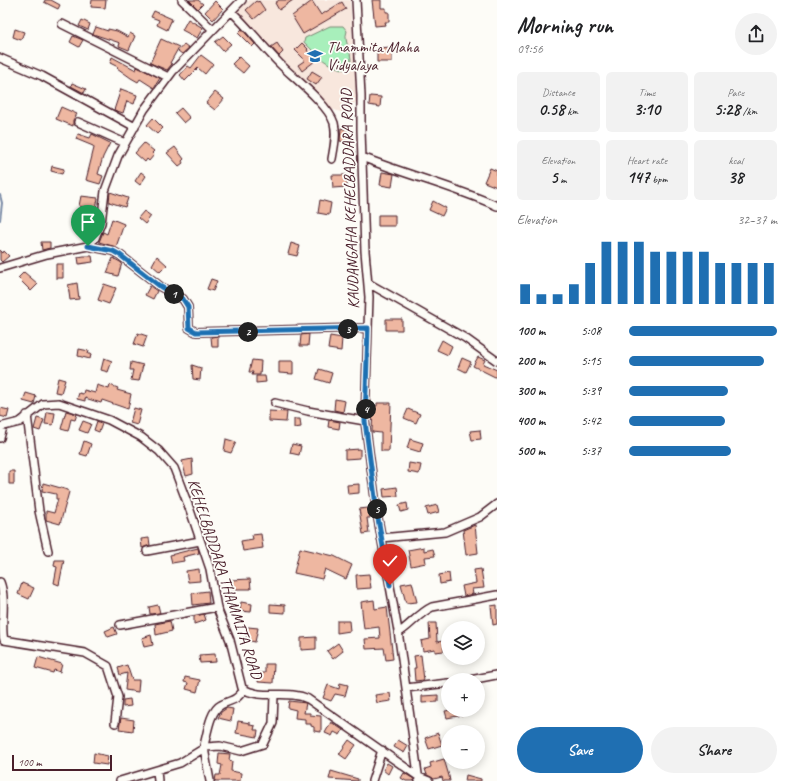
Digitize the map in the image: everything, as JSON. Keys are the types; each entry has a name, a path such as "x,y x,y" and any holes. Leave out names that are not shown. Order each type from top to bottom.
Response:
{"street":[{"path":"182,0 212,30"},
{"path":"88,246 96,238 101,223 105,191 118,156 144,110 168,77 242,0"},
{"name":"KAUDANGAHA KEHELBADDARA ROAD","path":"356,0 368,283 365,421 419,779"},
{"path":"232,12 250,29 279,63 327,111 334,121 336,134 332,159"},
{"path":"62,24 168,77"},
{"path":"1,60 42,76 134,127"},
{"path":"78,122 125,143"},
{"path":"362,157 442,184 497,206"},
{"path":"0,268 40,256 88,246 113,251 161,287 183,299 188,307 189,328 196,332 368,328"},
{"path":"368,283 465,338 497,361"},
{"name":"KEHELBADDARA THAMMITA ROAD","path":"2,427 20,422 42,404 59,403 104,418 141,437 160,451 174,468 210,569 217,607 230,640 242,688 244,690 274,695 302,696 382,750 419,779 429,781"},
{"path":"275,403 308,411 365,421"},
{"path":"27,416 39,510 48,551"},
{"path":"0,438 2,427"},
{"path":"382,538 445,532 480,517 497,504"},
{"path":"147,551 200,541"},
{"path":"0,582 4,597 0,634 4,640 85,653 108,666 118,697 115,723"},
{"path":"398,633 408,627 426,610 432,607 497,595"},
{"path":"120,625 217,607"},
{"path":"485,678 496,676"},
{"path":"406,688 441,684"},
{"path":"210,781 204,748 212,714 220,705 236,700 244,690"},
{"path":"120,781 180,763 204,748 220,746 241,751 263,744 273,723 274,695"},
{"path":"372,781 382,750"},
{"path":"157,770 158,781"}],"shaded area":[{"name":"Thammita Maha Vidyalaya","path":"249,0 350,0 357,100 347,114 331,109 317,97 286,67 236,13"}],"green space":[{"path":"330,26 343,26 347,31 346,40 351,59 349,70 329,64 304,42 305,38"}],"building":[{"path":"45,0 51,0 60,5 58,9 44,2"},
{"path":"92,0 106,0 105,8 91,7"},
{"path":"189,0 198,0 203,4 198,9"},
{"path":"279,0 293,0 279,10 275,3"},
{"path":"372,0 381,0 381,8 386,8 386,12 389,12 389,22 385,22 386,25 375,26"},
{"path":"215,1 223,9 213,20 205,12"},
{"path":"256,1 259,1 265,10 254,19 246,10"},
{"path":"312,1 321,15 342,2 346,9 303,34 292,16"},
{"path":"154,11 172,19 167,30 157,25 159,20 151,17"},
{"path":"188,19 203,28 197,38 182,30"},
{"path":"82,20 90,24 88,30 79,26"},
{"path":"96,27 108,31 108,29 117,31 128,37 130,33 135,36 129,50 119,46 120,43 93,34"},
{"path":"15,29 24,32 21,40 13,37"},
{"path":"242,29 255,44 252,47 238,33"},
{"path":"73,36 83,40 79,47 70,42"},
{"path":"223,36 231,44 223,51 215,42"},
{"path":"161,39 179,47 170,63 172,64 167,70 150,63"},
{"path":"277,43 283,52 279,56 271,47"},
{"path":"302,43 308,49 307,50 315,61 302,71 298,65 304,61 303,58 295,50"},
{"path":"184,44 189,48 182,54 178,51"},
{"path":"392,47 392,62 377,62 377,48"},
{"path":"201,55 213,64 205,74 198,68 185,81 180,75 188,66 191,68"},
{"path":"112,57 136,70 137,67 160,78 154,88 140,79 138,82 110,63"},
{"path":"239,57 249,66 243,73 232,64"},
{"path":"312,71 322,77 316,85 307,79"},
{"path":"72,83 86,89 84,93 71,86"},
{"path":"121,89 137,95 134,104 127,101 123,113 114,110"},
{"path":"215,92 224,99 215,110 206,103"},
{"path":"370,96 381,97 380,107 369,105"},
{"path":"61,107 77,114 73,120 73,126 56,119"},
{"path":"181,108 190,118 184,123 175,113"},
{"path":"153,118 163,128 157,134 147,125"},
{"path":"341,128 352,131 349,143 340,141"},
{"path":"78,134 90,138 92,134 110,143 103,157 98,174 103,176 100,184 86,180 94,148 93,146 76,139"},
{"path":"144,143 154,151 152,153 154,155 149,161 147,159 145,162 135,153"},
{"path":"175,147 184,159 182,161 183,163 179,166 167,153"},
{"path":"52,166 64,169 62,174 51,171"},
{"path":"490,168 497,171 497,187 484,182"},
{"path":"141,172 146,176 140,185 135,181"},
{"path":"382,172 394,174 392,187 380,185"},
{"path":"332,175 347,175 347,187 333,188"},
{"path":"110,192 128,198 125,207 109,202"},
{"path":"81,196 98,198 95,213 82,211 83,207 79,206"},
{"path":"320,200 331,203 329,215 318,213"},
{"path":"433,201 446,208 442,216 429,210"},
{"path":"144,211 151,216 145,224 138,218"},
{"path":"378,215 395,215 395,226 378,226"},
{"path":"90,216 97,218 89,237 84,235"},
{"path":"112,219 124,224 116,247 99,242 103,232 107,234"},
{"path":"41,242 50,242 50,248 42,250"},
{"path":"291,243 300,246 297,256 288,254"},
{"path":"0,250 3,253 4,251 9,256 2,262 0,260"},
{"path":"92,256 93,262 79,264 78,257"},
{"path":"157,256 167,265 160,272 152,265"},
{"path":"113,258 122,263 118,276 107,273"},
{"path":"56,264 63,264 63,278 56,278"},
{"path":"24,272 38,284 31,291 18,278"},
{"path":"211,279 217,281 213,291 207,289"},
{"path":"77,283 79,299 70,300 68,285"},
{"path":"104,284 116,288 109,304 98,300"},
{"path":"150,286 157,291 153,299 145,295"},
{"path":"386,319 402,319 402,330 386,330"},
{"path":"138,333 147,336 143,347 134,344"},
{"path":"309,334 308,346 300,346 301,335"},
{"path":"218,336 218,347 212,347 211,337"},
{"path":"330,336 342,338 341,351 328,349"},
{"path":"442,340 452,346 448,355 437,350"},
{"path":"79,349 89,351 88,354 91,354 90,359 78,356"},
{"path":"478,357 485,360 483,364 497,370 497,378 473,366"},
{"path":"104,358 112,361 108,372 101,370"},
{"path":"462,358 471,362 466,372 458,368"},
{"path":"252,360 261,361 260,375 252,375 253,372 249,372"},
{"path":"279,361 293,361 293,374 279,373"},
{"path":"131,362 143,365 139,381 131,380 133,370 130,370"},
{"path":"192,365 201,368 200,380 193,379"},
{"path":"319,369 332,373 329,383 316,379"},
{"path":"256,376 265,376 266,382 256,383"},
{"path":"58,378 65,380 61,393 55,392"},
{"path":"97,385 109,389 110,385 118,388 117,390 131,394 128,409 102,400 101,403 85,398 85,401 77,399 79,393 83,394 84,390 95,393"},
{"path":"26,393 36,396 34,404 23,401"},
{"path":"335,399 345,401 343,412 334,410"},
{"path":"377,403 391,403 389,451 381,451 381,433 372,432 373,406 377,406"},
{"path":"0,408 9,410 7,418 0,416"},
{"path":"134,408 141,410 137,425 130,423"},
{"path":"408,409 420,414 416,423 404,418"},
{"path":"66,411 77,414 75,420 71,419 68,431 61,429"},
{"path":"269,411 287,412 286,422 269,421"},
{"path":"47,412 55,413 53,425 45,424"},
{"path":"37,418 44,420 40,431 34,429"},
{"path":"294,419 300,419 301,427 294,428"},
{"path":"329,420 340,422 339,429 328,427"},
{"path":"83,421 91,424 87,433 79,430"},
{"path":"97,421 102,424 99,432 94,430"},
{"path":"480,430 481,439 472,440 470,431"},
{"path":"226,439 236,442 231,453 224,451"},
{"path":"410,439 423,443 420,452 407,448"},
{"path":"84,441 91,444 87,456 80,454"},
{"path":"292,444 301,446 299,455 290,453"},
{"path":"360,449 360,458 345,459 345,450"},
{"path":"192,459 193,474 186,476 182,461"},
{"path":"409,463 421,465 419,474 408,472"},
{"path":"9,471 14,471 14,484 9,484"},
{"path":"43,483 68,490 69,492 60,524 46,520 46,511 54,513 58,499 56,499 56,494 42,491"},
{"path":"359,484 359,493 348,494 347,485"},
{"path":"397,487 398,496 384,497 383,489"},
{"path":"407,503 408,510 401,512 399,505"},
{"path":"437,505 439,512 428,515 426,508"},
{"path":"368,508 370,518 367,518 369,533 363,534 359,509"},
{"path":"475,525 478,553 466,555 463,530"},
{"path":"261,534 263,548 243,551 241,541 253,539 252,535"},
{"path":"149,538 150,545 142,548 141,539"},
{"path":"424,547 424,551 433,549 435,556 425,557 426,563 411,566 408,550"},
{"path":"198,548 199,553 183,557 184,561 172,563 170,555"},
{"path":"300,548 334,556 352,565 346,579 325,569 322,579 294,573"},
{"path":"55,560 64,560 59,585 54,583 57,567 54,566"},
{"path":"199,569 200,581 188,582 186,571"},
{"path":"481,569 484,588 472,589 473,594 464,596 462,586 476,583 474,570"},
{"path":"449,573 450,582 440,584 439,575"},
{"path":"369,574 371,588 357,589 356,575"},
{"path":"250,579 251,589 232,589 231,580"},
{"path":"412,582 417,602 406,603 401,584"},
{"path":"22,583 34,588 29,599 18,594"},
{"path":"208,591 209,603 193,605 192,593"},
{"path":"374,600 375,609 387,607 393,659 386,660 384,648 366,649 365,639 380,638 379,627 364,629 361,602"},
{"path":"241,602 252,604 251,612 240,611"},
{"path":"270,604 285,605 285,613 270,612"},
{"path":"158,605 160,613 150,614 149,607"},
{"path":"497,605 497,624 493,625 491,606"},
{"path":"204,614 206,620 194,624 194,616"},
{"path":"170,621 172,631 156,635 155,624"},
{"path":"337,621 349,621 350,631 337,633"},
{"path":"429,623 436,623 437,642 441,641 441,651 435,652 435,649 423,651 421,641 430,639"},
{"path":"114,627 117,634 108,637 105,631"},
{"path":"248,627 258,628 255,642 246,640"},
{"path":"151,635 153,645 144,647 142,638"},
{"path":"316,637 316,649 301,650 301,638"},
{"path":"338,643 343,651 333,659 327,651"},
{"path":"215,654 216,662 200,663 199,655"},
{"path":"421,655 424,680 415,681 414,668 416,668 414,656"},
{"path":"38,657 62,664 60,672 54,670 53,673 35,668"},
{"path":"265,664 274,664 273,683 258,682 259,673 265,673"},
{"path":"127,665 132,680 139,680 138,692 125,690 127,673 120,675 118,668"},
{"path":"185,677 200,680 197,692 186,689 188,683 184,682"},
{"path":"340,683 348,685 345,696 335,694 331,701 323,698 328,685 339,689"},
{"path":"390,693 391,701 377,703 375,695"},
{"path":"438,695 438,702 422,703 422,696"},
{"path":"130,699 131,706 123,707 123,700"},
{"path":"289,701 306,703 304,713 321,716 321,732 314,731 314,727 311,726 311,724 305,724 305,719 295,718 296,710 288,708"},
{"path":"227,708 233,709 231,721 218,718 221,712"},
{"path":"121,718 134,720 133,731 119,729"},
{"path":"238,721 250,723 250,725 255,726 254,730 258,730 257,737 236,733"},
{"path":"331,722 343,730 340,735 334,732 332,736 325,733"},
{"path":"438,733 441,745 429,749 425,738"},
{"path":"349,740 356,745 346,759 339,754"},
{"path":"398,740 408,746 404,753 394,747"},
{"path":"94,753 108,756 107,765 93,763"},
{"path":"219,753 230,754 229,760 232,761 231,771 241,773 240,781 215,781 216,775 220,775 222,765 218,764"},
{"path":"441,760 441,769 447,769 450,781 443,781 442,777 434,779 427,775 425,769 431,767 430,763"},
{"path":"387,763 392,766 388,774 383,770"},
{"path":"331,771 358,779 358,781 329,779"},
{"path":"404,773 414,779 414,781 406,781 401,778"},
{"path":"466,775 481,779 481,781 465,781"}],"waterway":[{"path":"0,195 2,203 0,220"}],"place":[{"name":"Thammita Maha Vidyalaya","path":"315,56"}],"route":[{"path":"88,246 113,251 130,262 161,287 183,299 188,307 189,328 196,332 219,333 368,328 365,421 377,513 390,585"}]}
